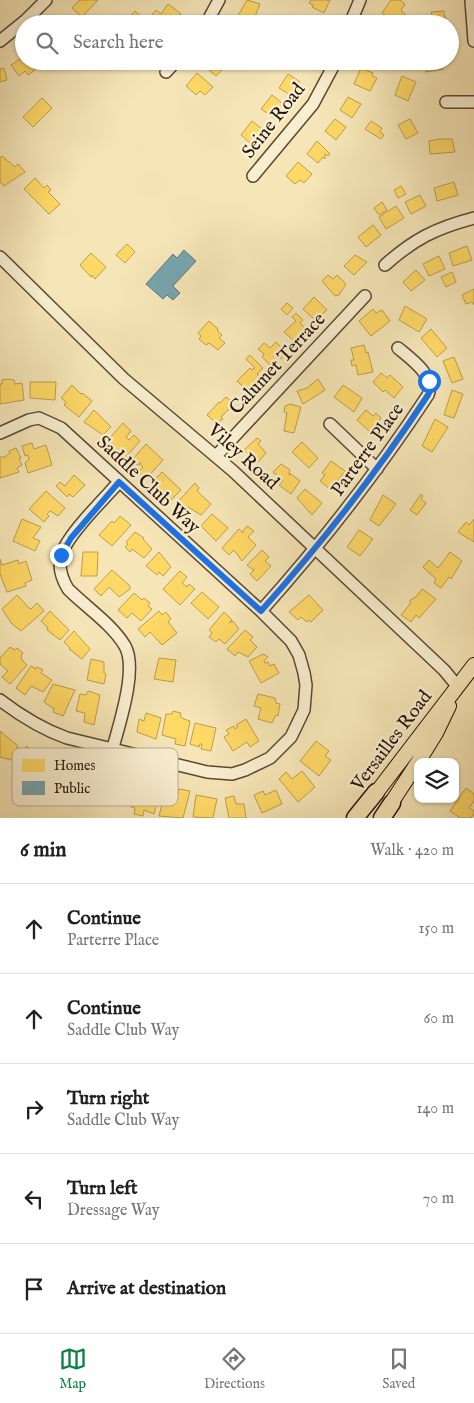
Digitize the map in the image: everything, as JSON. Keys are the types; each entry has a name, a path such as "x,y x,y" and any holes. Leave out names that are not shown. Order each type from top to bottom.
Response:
{"highway":[{"path":"356,818 376,792"},
{"path":"382,818 392,802"}],"main road":[{"name":"Versailles Road","path":"376,792 474,665"},
{"name":"Versailles Road","path":"420,758 436,733 458,687"},
{"name":"Versailles Road","path":"392,802 414,768"}],"street":[{"path":"31,15 46,0"},
{"path":"211,15 219,0"},
{"path":"354,15 360,0"},
{"path":"472,0 474,41"},
{"path":"0,40 15,28"},
{"name":"Seine Road","path":"253,176 312,104 331,70"},
{"path":"446,102 474,102"},
{"path":"385,265 413,241 474,218"},
{"name":"Viley Road","path":"0,257 124,379 216,456 444,670 458,687"},
{"name":"Calumet Terrace","path":"216,456 365,296"},
{"name":"Parterre Place","path":"316,549 377,469 431,389 424,373 398,348"},
{"name":"Saddle Club Way","path":"0,433 29,420 39,418 48,420 61,428 261,611 295,647 302,664 305,679 304,710 291,737 281,749 258,765 232,774 207,772 178,766"},
{"path":"330,424 377,469"},
{"path":"113,748 130,675 128,653 116,634 68,589 63,581 60,561 66,545 119,482"},
{"path":"261,611 316,549"},
{"name":"Saddle Club Way","path":"0,700 18,714 48,731 102,748"}],"building: Homes":[{"path":"79,0 98,0 84,15 80,15 72,8"},
{"path":"247,0 260,4 256,15 238,15"},
{"path":"311,0 330,0 324,13 312,7 313,5 309,3"},
{"path":"391,0 400,0 405,4 401,10 404,15 385,15 382,13"},
{"path":"168,4 181,14 152,15 156,10 161,14"},
{"path":"444,11 445,15 432,15 431,12"},
{"path":"15,62 15,70 35,70 28,75 25,71 19,76 11,65"},
{"path":"4,68 7,80 0,82 0,69"},
{"path":"209,70 222,70 216,76"},
{"path":"360,70 373,73 372,76 377,78 370,91 354,84"},
{"path":"197,73 213,87 205,95 200,91 196,95 186,86"},
{"path":"288,74 300,82 290,95 279,88"},
{"path":"402,76 416,82 408,101 395,95"},
{"path":"272,95 283,104 273,117 261,109"},
{"path":"348,97 361,104 352,118 340,110"},
{"path":"42,98 52,108 33,127 23,117"},
{"path":"335,119 346,127 336,140 325,131"},
{"path":"410,119 418,133 406,139 398,125"},
{"path":"252,121 262,129 250,143 241,135"},
{"path":"371,121 382,128 380,132 384,135 381,139 365,129"},
{"path":"452,139 455,152 430,154 429,141"},
{"path":"317,141 330,154 328,156 325,154 325,159 323,157 318,163 307,154"},
{"path":"2,156 15,167 18,164 25,172 4,186 0,182 0,158"},
{"path":"298,162 312,174 304,183 300,180 295,184 286,176"},
{"path":"35,178 44,188 47,185 51,190 48,192 60,204 49,214 24,189"},
{"path":"454,182 458,195 437,201 434,188"},
{"path":"401,186 406,194 398,198 394,190"},
{"path":"420,195 426,206 411,214 405,202"},
{"path":"382,202 387,210 379,215 374,208"},
{"path":"396,206 404,218 386,229 379,217"},
{"path":"373,225 381,235 366,247 358,237"},
{"path":"127,244 135,252 125,263 116,255"},
{"path":"467,246 472,260 453,266 449,253"},
{"path":"91,253 106,267 95,279 80,265"},
{"path":"355,255 367,262 354,275 344,266"},
{"path":"439,256 445,269 429,276 423,264"},
{"path":"416,270 425,280 411,291 403,282"},
{"path":"452,272 456,282 446,287 441,277"},
{"path":"328,275 333,279 337,275 346,284 339,295 335,296 322,281"},
{"path":"474,289 474,305 472,302 466,304 462,295"},
{"path":"314,297 327,310 315,320 303,309"},
{"path":"287,303 293,308 287,315 281,309"},
{"path":"405,306 427,319 419,332 399,320"},
{"path":"373,309 376,313 382,310 390,321 371,336 359,321"},
{"path":"296,313 303,320 300,323 306,329 303,332 305,334 299,341 296,338 294,341 284,332 296,321 292,317"},
{"path":"209,321 218,329 222,335 219,338 225,343 218,350 209,343 206,345 199,339 201,336 198,333"},
{"path":"431,329 447,348 437,357 421,338"},
{"path":"276,342 285,351 281,359 279,357 271,366 262,357 264,354 258,349 264,343 270,348"},
{"path":"364,345 366,353 368,352 373,372 358,375 356,365 352,366 351,360 354,360 351,348"},
{"path":"250,355 263,368 257,374 260,377 257,380 259,382 252,389 250,387 247,390 237,381 250,368 252,370 255,368 246,359"},
{"path":"454,357 463,379 452,383 443,361"},
{"path":"381,373 387,378 390,375 403,387 394,398 385,390 383,392 373,382"},
{"path":"318,379 325,390 303,404 297,391 307,388"},
{"path":"2,380 14,380 15,384 22,383 24,400 0,404 0,384 2,384"},
{"path":"30,382 56,382 55,400 30,398"},
{"path":"72,385 92,401 79,417 64,405 66,402 61,398"},
{"path":"343,385 362,398 354,412 334,397"},
{"path":"452,390 463,394 454,418 444,415"},
{"path":"226,397 234,404 221,417 223,419 216,423 207,415"},
{"path":"290,404 301,407 294,433 284,431 287,413 284,412 285,406"},
{"path":"94,410 111,427 103,435 84,422"},
{"path":"366,410 373,416 376,413 381,418 370,432 357,420"},
{"path":"435,419 448,427 432,452 422,446"},
{"path":"123,423 131,431 126,437 129,440 134,435 140,441 124,459 108,440"},
{"path":"257,438 261,441 258,444 266,453 257,463 244,450"},
{"path":"302,442 318,458 309,468 292,452"},
{"path":"32,443 34,449 46,445 52,465 28,473 25,463 29,459 28,455 25,456 22,446"},
{"path":"146,444 163,460 146,479 138,472 143,467 139,464 137,465 132,460"},
{"path":"16,448 22,465 17,468 19,472 0,478 0,457 5,457 10,453 9,451"},
{"path":"331,461 345,471 331,490 320,481 325,475 322,473"},
{"path":"281,464 290,470 289,475 291,474 300,481 291,494 279,485 283,481 273,472"},
{"path":"162,472 181,490 170,501 160,493 153,482"},
{"path":"74,475 85,485 73,497 69,494 67,497 56,486 60,482 65,486"},
{"path":"195,483 199,488 197,491 211,504 201,515 188,507 183,512 175,505"},
{"path":"305,489 322,503 312,515 297,498"},
{"path":"46,491 65,508 58,516 50,511 47,514 49,516 44,522 29,509"},
{"path":"421,494 423,496 421,499 426,503 417,515 410,510"},
{"path":"383,495 396,504 379,526 370,520"},
{"path":"212,514 228,528 216,541 201,526"},
{"path":"120,516 131,525 112,546 99,535 112,521 114,523"},
{"path":"22,519 41,527 33,538 40,541 35,551 13,541"},
{"path":"474,519 474,542 458,532 466,522 469,525"},
{"path":"247,526 254,531 248,537 256,545 242,561 234,550 229,555 222,548 239,529 243,533"},
{"path":"359,530 373,539 360,556 347,547"},
{"path":"135,532 144,538 152,549 144,558 132,549 130,552 125,547 128,544 126,542"},
{"path":"262,550 269,557 265,561 271,566 257,581 250,574 255,569 253,570 247,565"},
{"path":"83,552 98,552 97,576 81,576"},
{"path":"159,552 171,567 163,576 159,572 157,575 146,566"},
{"path":"450,552 462,561 451,579 449,577 441,588 434,583 436,579 423,567 429,560 438,568"},
{"path":"0,559 2,565 18,560 19,564 26,561 32,580 25,583 26,586 7,592 0,574"},
{"path":"112,570 130,586 130,589 119,597 109,587 101,596 94,589"},
{"path":"180,571 187,577 182,583 187,587 189,584 195,589 180,605 163,589"},
{"path":"422,589 436,599 419,618 416,615 411,622 401,615 410,604 410,600 416,597"},
{"path":"202,592 219,607 208,619 191,603"},
{"path":"134,593 142,600 144,598 150,603 148,606 152,609 141,621 132,613 127,618 118,610"},
{"path":"17,595 29,608 31,609 37,603 44,611 21,631 12,624 2,609"},
{"path":"309,595 323,610 311,622 309,620 307,622 301,617 298,620 289,612"},
{"path":"50,611 69,630 60,640 47,630 48,628 41,621"},
{"path":"159,611 162,615 166,612 171,619 168,622 177,633 162,645 150,632 145,637 138,629"},
{"path":"224,612 232,620 229,623 233,621 239,629 225,644 219,639 216,642 209,637 212,633 209,630"},
{"path":"245,630 253,637 250,640 257,647 248,657 238,652 235,656 227,649"},
{"path":"74,631 90,649 82,659 69,649 64,642"},
{"path":"10,647 15,650 17,648 23,653 21,656 22,660 27,665 10,684 2,677 8,671 0,664 0,658"},
{"path":"263,654 268,657 264,661 265,663 268,662 270,666 274,664 279,673 261,683 249,661"},
{"path":"159,658 176,660 173,682 154,679"},
{"path":"91,659 104,662 104,673 106,674 104,684 87,680"},
{"path":"31,666 43,670 41,673 52,680 43,692 31,686 25,695 16,688"},
{"path":"53,684 75,690 63,716 53,712 54,709 44,702"},
{"path":"88,691 100,695 94,725 84,722 85,713 76,711 80,694 86,695"},
{"path":"258,694 275,698 276,703 280,704 278,716 276,715 272,723 258,719 261,708 254,706"},
{"path":"173,711 181,713 180,716 190,721 185,746 175,744 176,739 162,735 166,714 172,714"},
{"path":"146,713 161,718 156,739 137,732 139,719 144,721"},
{"path":"246,719 259,741 250,747 247,742 233,751 224,737 229,734 226,730 234,726 235,729 238,727 236,725"},
{"path":"195,723 216,728 211,751 201,749 202,744 199,747 190,744"},
{"path":"0,731 18,746 17,748 12,748 11,760 0,757"},
{"path":"316,741 329,751 325,756 331,760 319,776 300,761"},
{"path":"302,771 315,787 298,802 279,779 286,772 292,779"},
{"path":"466,788 474,794 474,801 469,808 474,811 471,818 460,818 450,811 456,803 459,803 459,798"},
{"path":"179,789 190,791 183,818 159,816 162,806 178,806"},
{"path":"276,790 282,804 262,813 254,795 263,791 265,795"},
{"path":"196,795 217,799 213,818 193,817"},
{"path":"234,796 236,804 244,804 246,818 229,818 225,798"},
{"path":"156,806 154,814 144,810 143,816 134,814 135,808 131,807"}],"building: Public":[{"path":"184,250 196,261 173,286 180,293 173,300 167,295 163,299 146,284 173,254 177,258"}],"route":[{"path":"61,555 71,538 119,482 261,611 316,549 377,469 428,395 431,389 429,381"}]}
